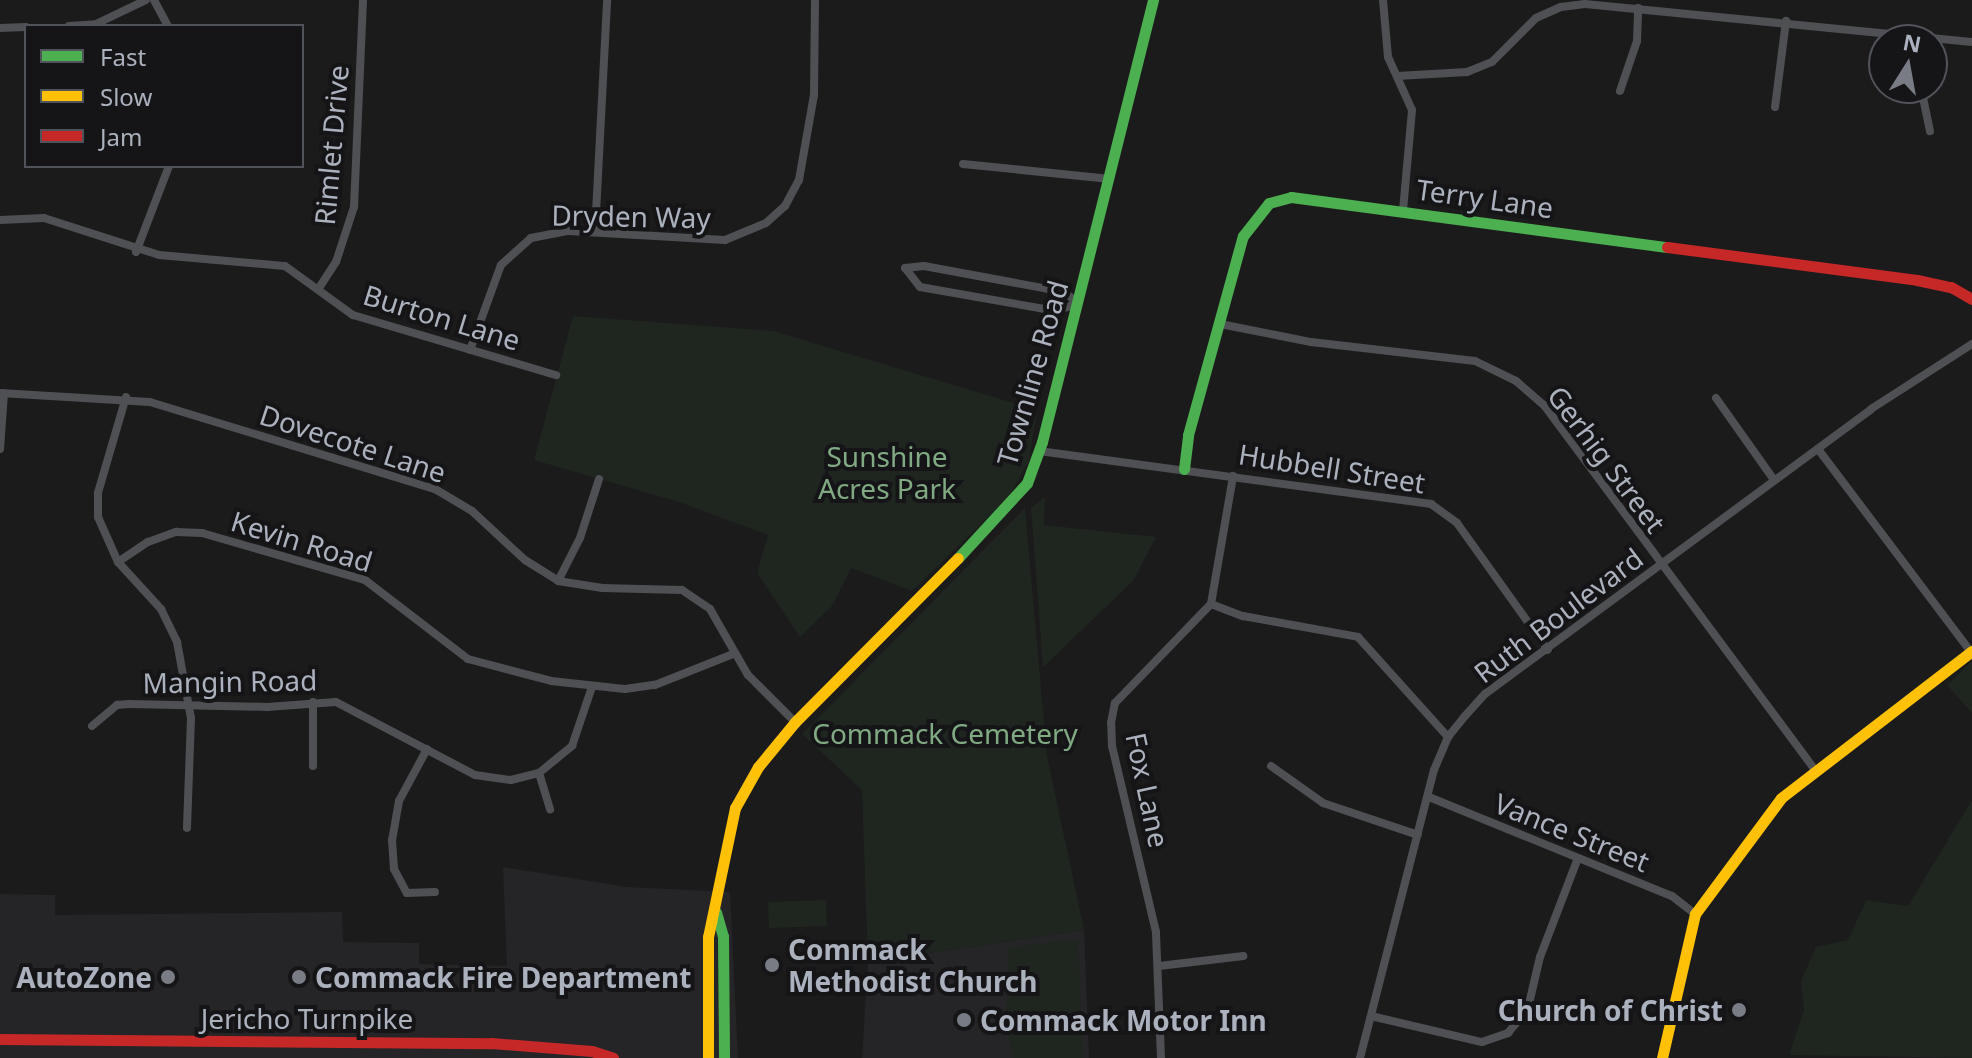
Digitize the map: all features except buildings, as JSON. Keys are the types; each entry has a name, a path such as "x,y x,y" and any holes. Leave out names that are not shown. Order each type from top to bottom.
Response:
{"main road":[{"name":"Townline Road","path":"715,909 717,877 735,808 758,767 795,722 1008,508 1027,483 1039,451 1078,303 1153,0"},
{"name":"Terry Lane","path":"1184,469 1188,435 1243,236 1269,203 1291,197 1917,280 1951,287 1972,299"},
{"path":"1662,1058 1695,914 1781,798 1972,652"},
{"path":"708,1058 708,937 715,909"},
{"path":"715,909 723,936 724,1058"},
{"name":"Jericho Turnpike","path":"0,1039 491,1043 592,1051 613,1058"}],"street":[{"path":"86,24 104,22 146,0"},
{"path":"154,0 167,24"},
{"name":"Rimlet Drive","path":"319,288 336,262 354,207 363,0"},
{"path":"595,232 607,0"},
{"name":"Dryden Way","path":"470,350 490,288 517,246 547,232 725,240 766,223 785,206 799,180 814,95 815,0"},
{"path":"1383,0 1388,57 1412,110 1403,211"},
{"path":"1397,76 1467,72 1492,62 1536,18 1561,7 1638,8 1868,31"},
{"path":"1620,91 1637,41 1638,8"},
{"path":"1775,107 1786,21"},
{"path":"0,28 24,27"},
{"path":"1948,40 1972,42"},
{"path":"1924,104 1930,131"},
{"path":"963,164 1110,179"},
{"path":"136,252 168,168"},
{"name":"Burton Lane","path":"0,220 44,218 136,252 264,261 302,274 353,315 556,375"},
{"path":"924,266 1064,292 1078,303 1056,311 920,287 905,268 924,266"},
{"name":"Gerhig Street","path":"1220,324 1311,342 1475,361 1516,381 1544,405 1815,770"},
{"name":"Ruth Boulevard","path":"1360,1058 1418,835 1448,737 1485,694 1774,480 1972,344"},
{"path":"0,449 2,393"},
{"name":"Dovecote Lane","path":"2,393 126,397 435,489 472,511 525,560 558,581 602,588 682,590 710,609 733,654 795,722"},
{"path":"126,397 98,493 98,517 118,562 170,625 189,705 187,828"},
{"path":"1716,398 1774,480"},
{"path":"1818,449 1972,652"},
{"name":"Hubbell Street","path":"1039,451 1414,499 1446,512 1548,650"},
{"path":"1233,476 1211,604 1243,616 1358,637 1448,737"},
{"path":"558,581 585,527 599,479"},
{"name":"Kevin Road","path":"118,562 148,542 176,532 202,533 365,580 468,659 519,675 592,687 655,685 733,654"},
{"name":"Fox Lane","path":"1161,1058 1159,966 1146,883 1112,746 1111,723 1115,703 1211,604"},
{"path":"550,809 539,773 572,746 592,687"},
{"path":"313,702 313,766"},
{"name":"Mangin Road","path":"92,726 117,705 267,707 336,702 361,711 427,749 492,779 539,773"},
{"path":"427,749 399,801 392,840 394,869 407,893 435,892"},
{"path":"1271,766 1323,803 1418,835"},
{"name":"Vance Street","path":"1429,797 1672,896 1695,914"},
{"path":"1371,1016 1482,1042 1508,1033 1528,1008 1540,957 1578,858"},
{"path":"1159,966 1243,956"}],"shaded area":[{"path":"503,867 626,887 730,892 738,1058 0,1058 0,894 55,895 55,915 342,912 343,942 419,943 419,964 507,966"},
{"path":"1084,930 1089,1058 862,1058 868,962"}],"green space":[{"name":"Sunshine Acres Park","path":"573,316 773,331 1037,410 1029,461 1009,497 912,591 851,568 832,606 800,637 757,573 768,535 679,502 534,460"},
{"path":"1045,497 1044,525 1156,537 1133,581 1043,667 1031,508"},
{"name":"Commack Cemetery","path":"1025,508 1047,756 1084,930 868,962 862,790 802,734"},
{"path":"1972,661 1972,713 1947,685"},
{"path":"1972,800 1972,1058 1789,1055 1804,1010 1801,981 1816,947 1848,940 1866,900 1908,906"},
{"path":"826,900 827,926 769,928 768,902"},
{"path":"1078,939 1083,1058 1013,1058 1006,1024 1009,947"}],"traffic: fast":[{"path":"958,558 1027,483 1042,442 1153,0"},
{"path":"1184,469 1188,435 1243,236 1269,203 1291,197 1667,247"},
{"path":"716,912 723,936 724,1058"}],"traffic: slow":[{"path":"708,1058 708,937 735,808 758,767 795,722 958,558"},
{"path":"1662,1058 1695,914 1781,798 1972,651"}],"traffic: jam":[{"path":"1667,247 1917,280 1951,287 1972,299"},
{"path":"0,1039 491,1043 592,1051 613,1058"}],"place":[{"name":"Commack Methodist Church","path":"772,965"},
{"name":"AutoZone","path":"168,977"},
{"name":"Commack Fire Department","path":"299,977"},
{"name":"Church of Christ","path":"1739,1010"},
{"name":"Commack Motor Inn","path":"964,1020"}]}
